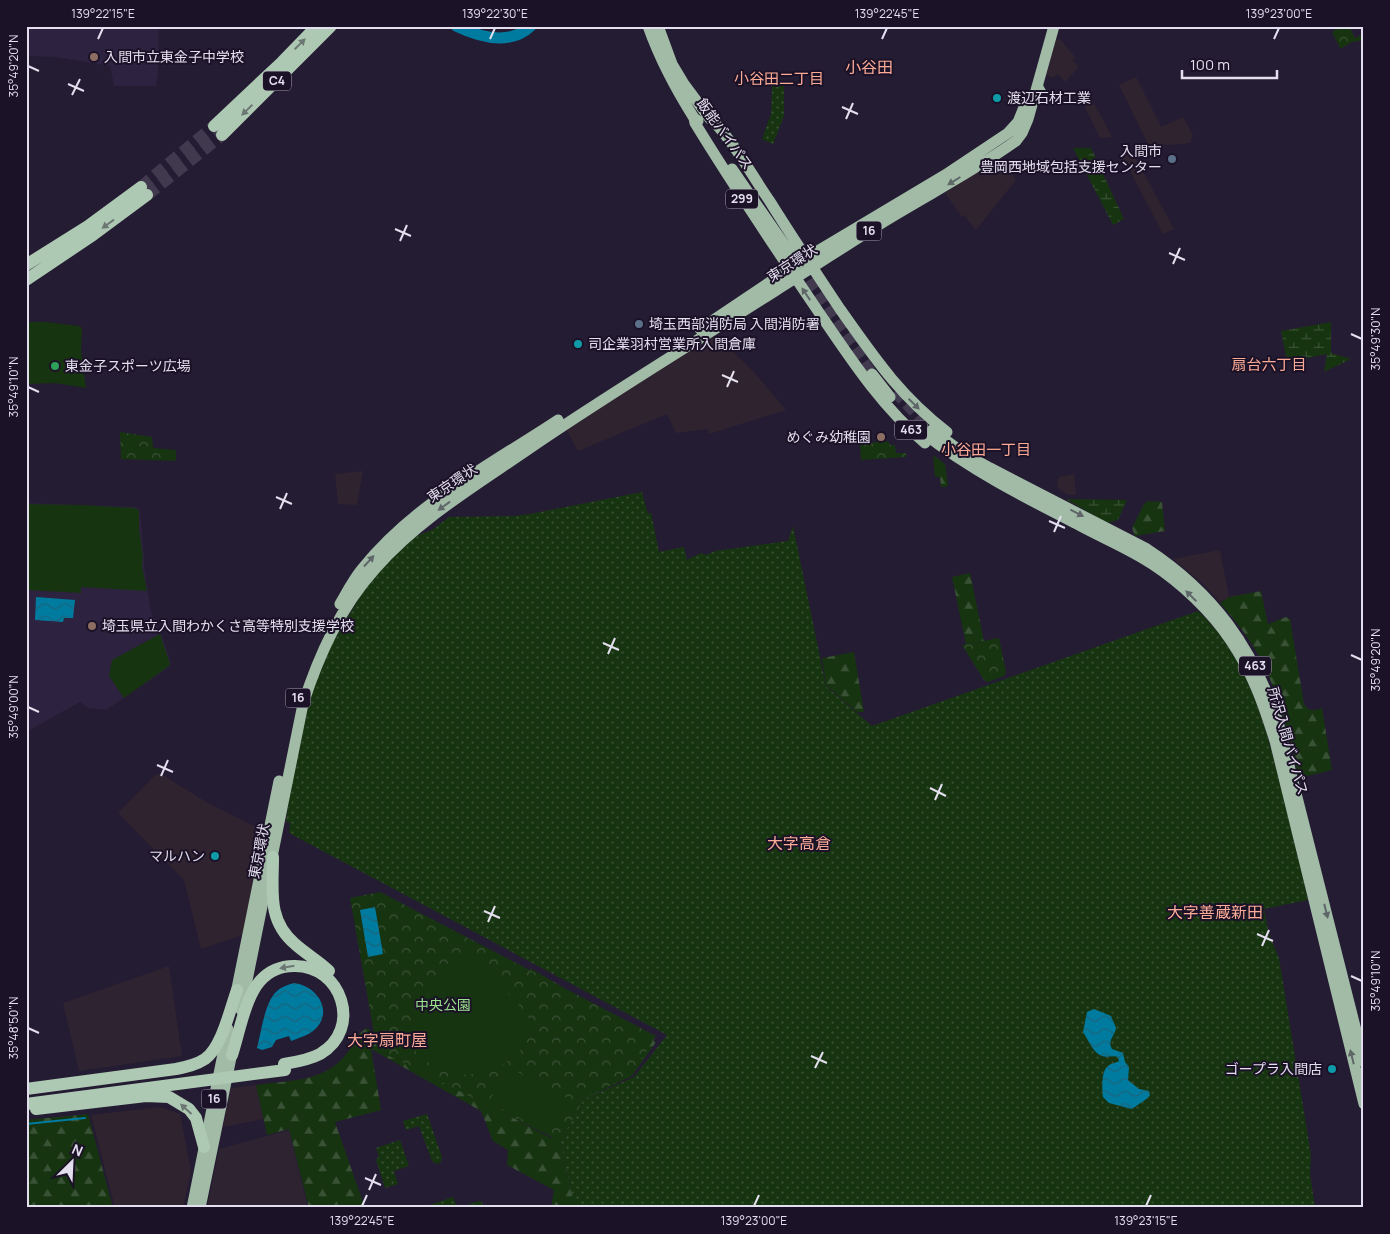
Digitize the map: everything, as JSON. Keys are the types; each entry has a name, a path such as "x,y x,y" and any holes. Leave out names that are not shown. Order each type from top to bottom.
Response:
{"highway":[{"name":"C4","path":"317,26 218,130 331,26"},
{"name":"飯能バイパス","path":"648,26 664,66 694,118 699,122 793,252 706,114 672,64 658,26"},
{"name":"東京環状","path":"200,1208 273,857 297,731 308,690 320,656 350,600 373,571 419,525 452,500 1008,133 1018,122 1026,102 1047,26"},
{"name":"東京環状","path":"809,263 950,184 1016,141 1026,126 1054,26"},
{"path":"1038,87 1042,95 1057,98"},
{"name":"299","path":"706,114 727,136 809,263"},
{"name":"299","path":"694,118 695,123 740,197 792,274"},
{"path":"26,265 144,191 56,261 26,280"},
{"name":"463","path":"809,263 854,330 887,406 924,428"},
{"name":"東京環状","path":"192,1208 226,1036 299,694 310,661 327,626 361,570 414,518 450,490 679,343 792,274"},
{"name":"463","path":"792,274 838,340 871,370 892,394"},
{"path":"838,340 840,333 844,330 854,330"},
{"name":"463","path":"871,370 900,390 924,428"},
{"name":"所沢入間バイパス","path":"924,428 980,455 1046,491 1049,499 1147,549 1195,586 1218,610 1236,634 1254,663 1268,692 1278,722 1364,1062"},
{"name":"所沢入間バイパス","path":"924,428 936,453 963,471 1018,500 1076,524 1141,557 1180,585 1230,639 1261,697 1275,741 1364,1104"},
{"path":"26,1097 316,1063 338,1047 345,1034 349,1020 349,1007 343,988 326,967 290,940 277,920 273,903 273,857"},
{"path":"26,1104 284,1067 308,1059 321,1053 334,1041 342,1023 342,1004 337,989 322,974 308,967 282,967 270,973 260,981 253,993 232,1055"},
{"path":"26,1089 189,1066 207,1058 218,1042 237,990"},
{"path":"26,1110 146,1096 169,1098 189,1109 196,1118 204,1147"}],"shaded area":[{"name":"入間市立東金子中学校","path":"26,26 159,26 156,86 114,86 110,66 55,57 26,56"},
{"path":"1060,39 1076,58 1072,60 1079,67 1065,82 1058,74 1053,78 1046,75 1056,40"},
{"path":"1136,77 1161,127 1183,117 1193,135 1190,143 1170,145 1148,144 1119,85"},
{"path":"1089,94 1112,137 1100,138 1081,99"},
{"path":"1120,152 1133,153 1174,229 1163,234"},
{"path":"1001,157 1016,180 976,230 964,215 962,217 945,193 977,172 991,192 978,172"},
{"path":"715,334 752,370 786,410 709,434 708,429 676,433 667,414 578,451 566,429"},
{"path":"363,471 357,505 338,504 335,474"},
{"path":"1074,474 1076,495 1068,495 1058,488 1057,481 1059,477"},
{"name":"埼玉県立入間わかくさ高等特別支援学校","path":"26,503 136,507 140,511 144,566 151,612 171,663 169,667 106,710 88,708 80,702 26,732"},
{"path":"1220,550 1229,597 1220,602 1202,583 1173,559"},
{"path":"161,774 208,803 264,831 243,935 201,949 184,880 118,813 155,775"},
{"path":"169,966 182,1056 79,1071 63,1003"},
{"path":"256,1085 263,1119 223,1127 231,1088"},
{"path":"160,1107 180,1114 191,1171 183,1208 115,1208 91,1115"},
{"path":"289,1130 308,1208 207,1208 219,1149"}],"green space":[{"path":"1342,26 1349,26 1355,38 1363,34 1364,40 1352,42 1340,48 1332,32"},
{"path":"784,84 784,116 773,144 762,139 771,114 772,86"},
{"path":"1073,148 1091,148 1124,219 1113,225"},
{"name":"東金子スポーツ広場","path":"26,322 46,322 82,328 81,350 86,388 55,383 26,384"},
{"path":"1331,322 1331,353 1351,359 1324,372 1327,354 1287,362 1281,331"},
{"path":"120,432 152,437 153,448 176,450 176,461 121,459"},
{"path":"889,442 890,445 895,445 896,453 906,453 906,457 861,460 860,444"},
{"path":"933,455 945,464 948,485 946,487 941,487 940,477 935,477"},
{"path":"642,492 648,514 651,513 659,552 684,547 687,560 701,553 706,555 715,551 788,541 793,526 826,686 872,726 1198,611 1216,630 1243,672 1262,719 1308,900 1264,909 1269,934 1279,958 1311,1155 1310,1174 1315,1208 575,1208 560,1141 584,1099 634,1077 667,1035 289,833 290,823 286,821 292,777 310,698 329,649 362,593 382,568 416,536 432,530 449,517 530,514"},
{"path":"1066,499 1127,500 1118,520 1107,523"},
{"path":"1148,501 1162,502 1165,531 1135,536 1132,528 1144,504"},
{"path":"26,504 135,508 139,511 142,566 147,591 81,587 81,593 26,590"},
{"path":"970,573 984,641 966,644 952,577"},
{"path":"1261,591 1268,624 1286,617 1290,619 1304,704 1312,710 1322,708 1332,770 1299,778 1286,727 1269,677 1249,640 1220,603 1229,597"},
{"path":"160,634 170,664 169,666 124,698 109,676 112,660"},
{"path":"999,638 1006,672 1004,676 988,682 984,680 962,645"},
{"path":"854,652 864,712 857,712 826,685 822,658"},
{"name":"中央公園","path":"380,892 656,1036 631,1075 584,1099 560,1141 377,1050 350,898"},
{"path":"470,956 525,1012 528,1016 529,1029 526,1041 519,1052 509,1061 497,1068 484,1072 458,1074 443,1070 425,1060 413,1048 409,1038 419,1011 451,958"},
{"path":"530,968 656,1042 632,1076 584,1099 560,1141 575,1208 551,1208 554,1190 507,1165 508,1150 493,1141 481,1111 371,1049 381,1110 335,1122 365,1208 309,1208 289,1129 267,1135 256,1085 302,1079 324,1072 343,1058 359,1034 367,1028 487,1104 551,1138 570,1097 543,1019"},
{"path":"508,1067 567,1098 549,1133 489,1102"},
{"path":"88,1114 113,1208 26,1208 26,1120"},
{"path":"427,1114 442,1157 441,1162 437,1164 432,1161 419,1126 406,1130 403,1121"},
{"path":"400,1140 409,1166 394,1171 398,1184 385,1188 376,1160 379,1156 376,1148"},
{"path":"453,1197 458,1208 421,1208"},
{"path":"479,1201 482,1202 484,1208 458,1208"}],"water":[{"path":"36,597 75,600 73,618 64,618 63,622 35,620"},
{"path":"375,907 383,954 368,957 360,910"},
{"path":"294,983 310,989 321,1001 323,1016 319,1024 313,1031 302,1037 291,1041 289,1036 276,1040 272,1047 262,1050 257,1048 266,1010 272,997 280,989"},
{"path":"1094,1009 1111,1016 1116,1028 1110,1043 1112,1049 1123,1053 1125,1062 1129,1067 1128,1080 1139,1089 1149,1091 1149,1097 1132,1109 1109,1103 1103,1097 1102,1080 1104,1072 1109,1065 1119,1061 1118,1057 1104,1057 1099,1054 1093,1049 1083,1032 1087,1012"}],"waterway":[{"path":"456,26 494,38 514,36 531,26"},
{"path":"26,1124 85,1118"}],"tunnel":[{"path":"141,187 214,126"},
{"path":"147,195 222,135"},
{"path":"790,253 872,374"},
{"path":"895,392 929,428"}],"place":[{"name":"入間市立東金子中学校","path":"94,57"},
{"name":"渡辺石材工業","path":"997,98"},
{"name":"入間市 豊岡西地域包括支援センター","path":"1172,159"},
{"name":"埼玉西部消防局 入間消防署","path":"639,324"},
{"name":"司企業羽村営業所入間倉庫","path":"578,344"},
{"name":"東金子スポーツ広場","path":"55,366"},
{"name":"めぐみ幼稚園","path":"881,437"},
{"name":"埼玉県立入間わかくさ高等特別支援学校","path":"92,626"},
{"name":"マルハン","path":"215,856"},
{"name":"ゴープラ入間店","path":"1332,1069"}],"district":[{"name":"小谷田","path":"869,67"},
{"name":"小谷田二丁目","path":"779,79"},
{"name":"扇台六丁目","path":"1269,365"},
{"name":"小谷田一丁目","path":"986,450"},
{"name":"大字高倉","path":"799,843"},
{"name":"大字善蔵新田","path":"1215,912"},
{"name":"大字扇町屋","path":"387,1040"}]}
